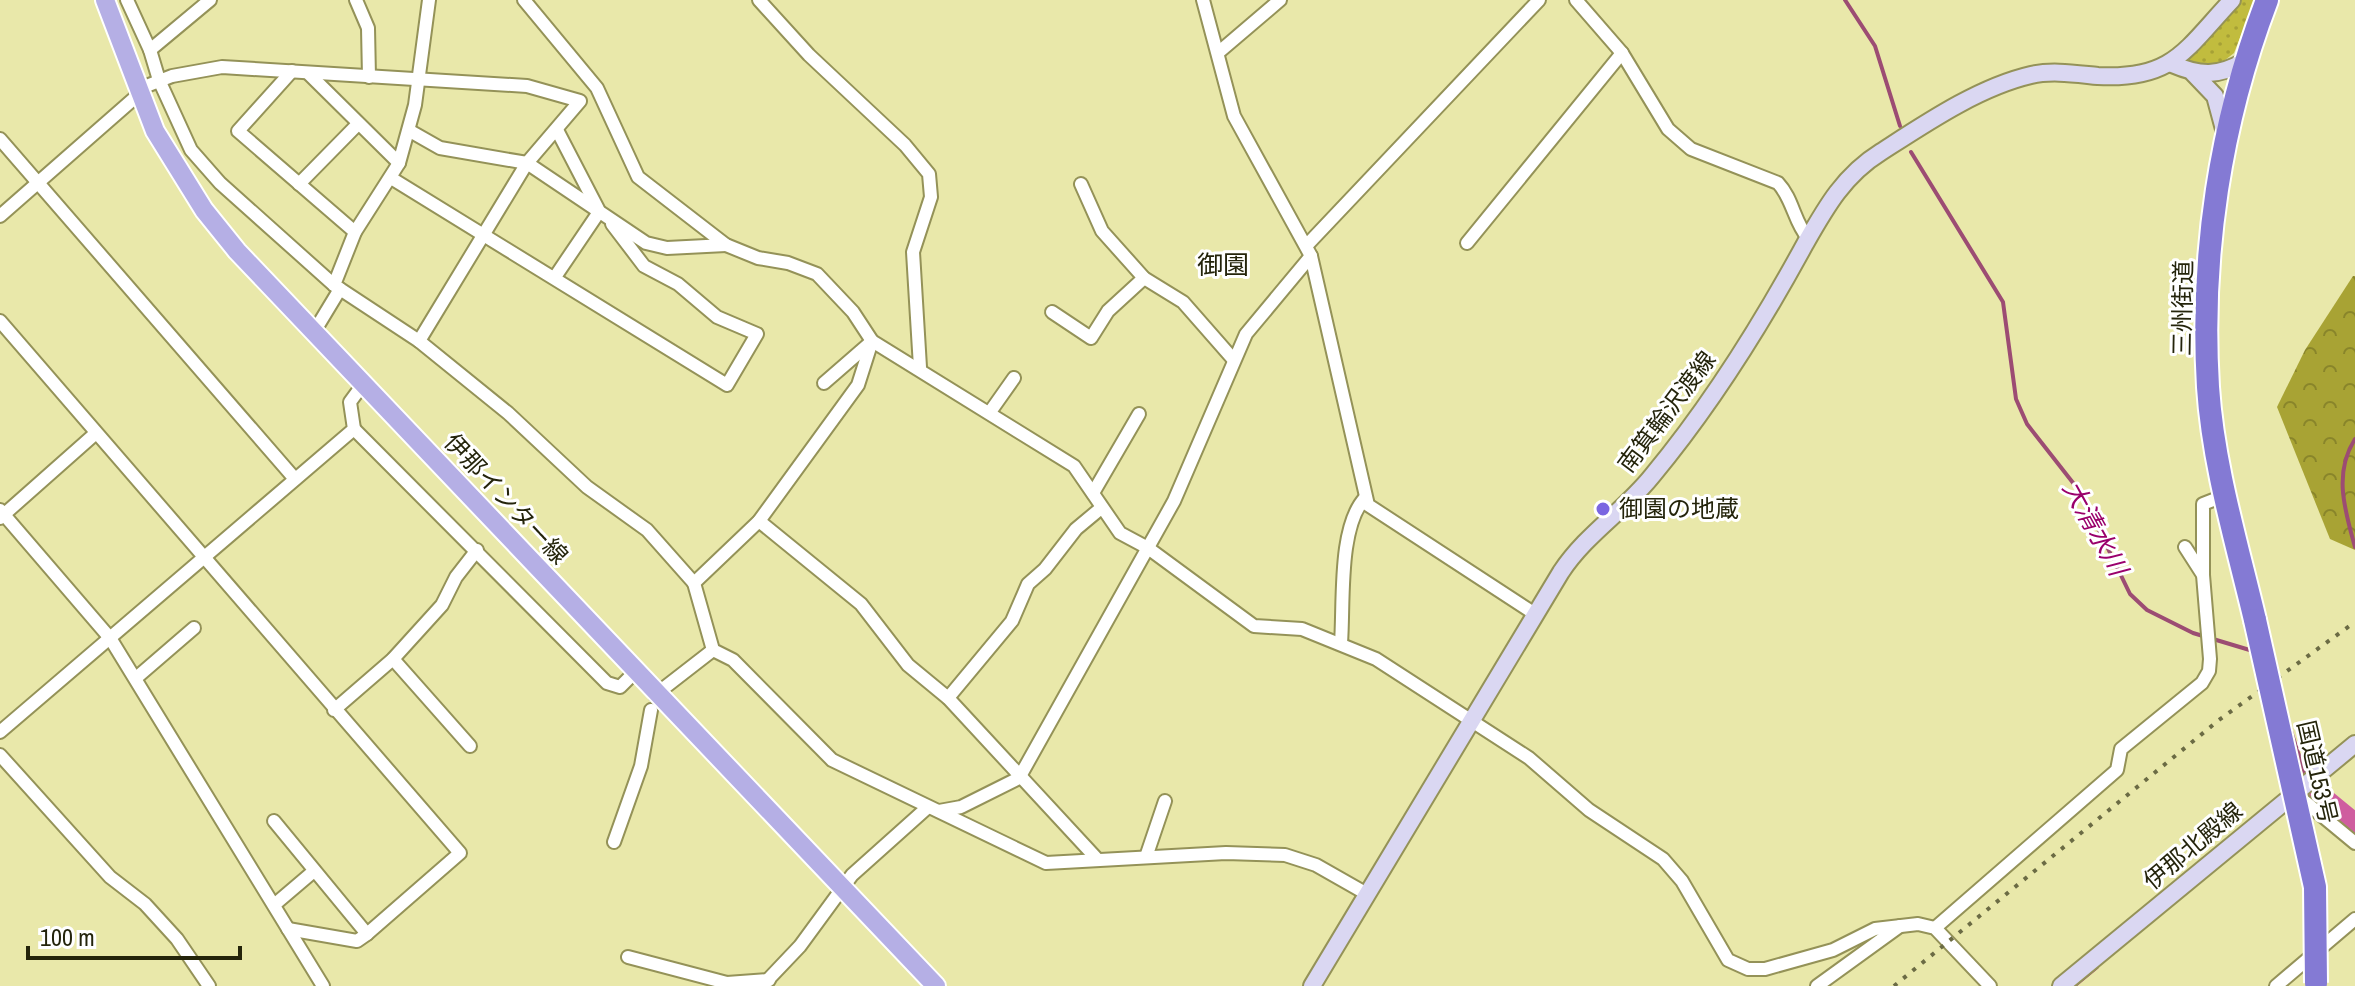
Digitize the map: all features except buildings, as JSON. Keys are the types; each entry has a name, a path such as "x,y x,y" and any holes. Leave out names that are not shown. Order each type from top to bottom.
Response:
{"highway":[{"name":"三州街道","path":"2255,620 2226,495 2208,389 2207,284 2216,183 2245,61 2267,0"},
{"name":"国道153号","path":"2255,620 2315,887 2316,984"}],"main road":[{"path":"2232,0 2172,64 2193,73 2219,74 2245,61"},
{"name":"伊那インター線","path":"111,2 137,92 155,131 204,210 237,251 635,672 653,702 936,986"},
{"name":"南箕輪沢渡線","path":"1312,986 1571,556 1652,477 1687,429 1755,332 1825,205 1866,162 1970,100 2032,75 2128,76 2172,64"},
{"path":"2193,73 2215,96 2222,114 2226,141"},
{"name":"伊那北殿線","path":"2061,986 2355,744"}],"street":[{"path":"127,0 191,150 220,183 337,287 419,341 508,413 587,487 647,530 694,583 713,650 733,660 832,760 1046,863 1226,853 1285,855 1316,865 1367,894"},
{"path":"150,50 210,0"},
{"path":"356,0 368,28 369,77"},
{"path":"314,332 337,287 355,232 399,163 410,131 429,0"},
{"path":"524,0 597,88 638,177 726,245 758,258 788,263 817,274 853,312 872,341 920,367 1074,466 1100,509 1120,533 1148,548 1254,626 1302,629 1376,659 1529,758 1589,810 1663,859 1682,881 1711,936 1728,960 1738,966 1757,969 1784,965 1833,950 1875,929 1903,924 1935,928 1990,986"},
{"path":"759,0 809,55 905,145 929,174 931,197 913,252 920,367"},
{"path":"1203,0 1234,116 1309,251 1368,505 1535,614"},
{"path":"1219,52 1280,0"},
{"path":"628,957 727,983 768,984 841,889 934,809 961,807 1019,778 1174,501 1246,334 1309,251 1539,0"},
{"path":"1576,0 1622,53 1668,129 1691,149 1778,183 1787,192 1801,230 1808,238"},
{"path":"1467,243 1622,53"},
{"path":"0,216 39,184 137,92 159,80 196,70 222,67 527,86 580,101"},
{"path":"292,71 238,131 355,232"},
{"path":"309,74 399,163"},
{"path":"419,341 527,163 580,101 597,88"},
{"path":"299,184 358,124"},
{"path":"391,178 727,385 757,334 717,317 678,284 644,266 604,215 557,130"},
{"path":"410,131 440,148 527,163 646,243 667,248 726,245"},
{"path":"0,139 295,479"},
{"path":"1081,184 1102,231 1144,278 1183,302 1233,359"},
{"path":"555,277 604,215"},
{"path":"1052,312 1091,338 1108,311 1144,278"},
{"path":"0,321 460,853 357,941 288,929"},
{"path":"824,383 872,341"},
{"path":"694,583 759,521 858,385 872,341"},
{"path":"990,412 1014,378"},
{"path":"364,383 350,402 354,429 607,683 620,687 635,672"},
{"path":"1093,493 1139,414"},
{"path":"0,732 354,429"},
{"path":"96,433 1,514 110,638 323,986"},
{"path":"1935,928 2117,770 2121,749 2133,737 2202,683 2209,671 2203,575 2203,504 2226,495"},
{"path":"1341,643 1349,527 1356,508 1365,498"},
{"path":"948,698 1012,621 1028,584 1076,529 1100,509"},
{"path":"759,521 861,604 908,665 948,698 1098,860"},
{"path":"2185,547 2203,575"},
{"path":"334,710 393,659 442,605 456,577 477,550"},
{"path":"136,678 194,628"},
{"path":"614,842 641,766 653,702 713,650"},
{"path":"393,659 470,746"},
{"path":"0,755 110,877 145,904 177,939 209,986"},
{"path":"2302,786 2355,843"},
{"path":"1146,857 1165,801"},
{"path":"274,821 367,934"},
{"path":"274,905 314,871"},
{"path":"2276,986 2355,919"},
{"path":"1817,986 1903,924"}],"green space":[{"path":"2353,276 2355,550 2330,539 2277,407 2305,350"}],"shaded area":[{"path":"2240,0 2255,0 2234,53 2215,68 2189,63 2188,56"}],"waterway":[{"name":"大清水川","path":"1845,0 1875,46 1900,126"},
{"name":"大清水川","path":"1911,152 2003,302 2016,399 2027,424 2081,493 2130,594 2147,610 2193,633 2253,651"},
{"path":"2355,439 2344,465 2343,479 2345,506 2355,547"},
{"name":"大清水川","path":"2289,725 2306,777"},
{"name":"大清水川","path":"2311,791 2355,827"},
{"path":"2074,986 2097,967"}],"railway":[{"path":"1894,986 2219,720 2355,622"}],"place":[{"name":"御園の地蔵","path":"1603,509"}],"district":[{"name":"御園","path":"1223,265"}]}
